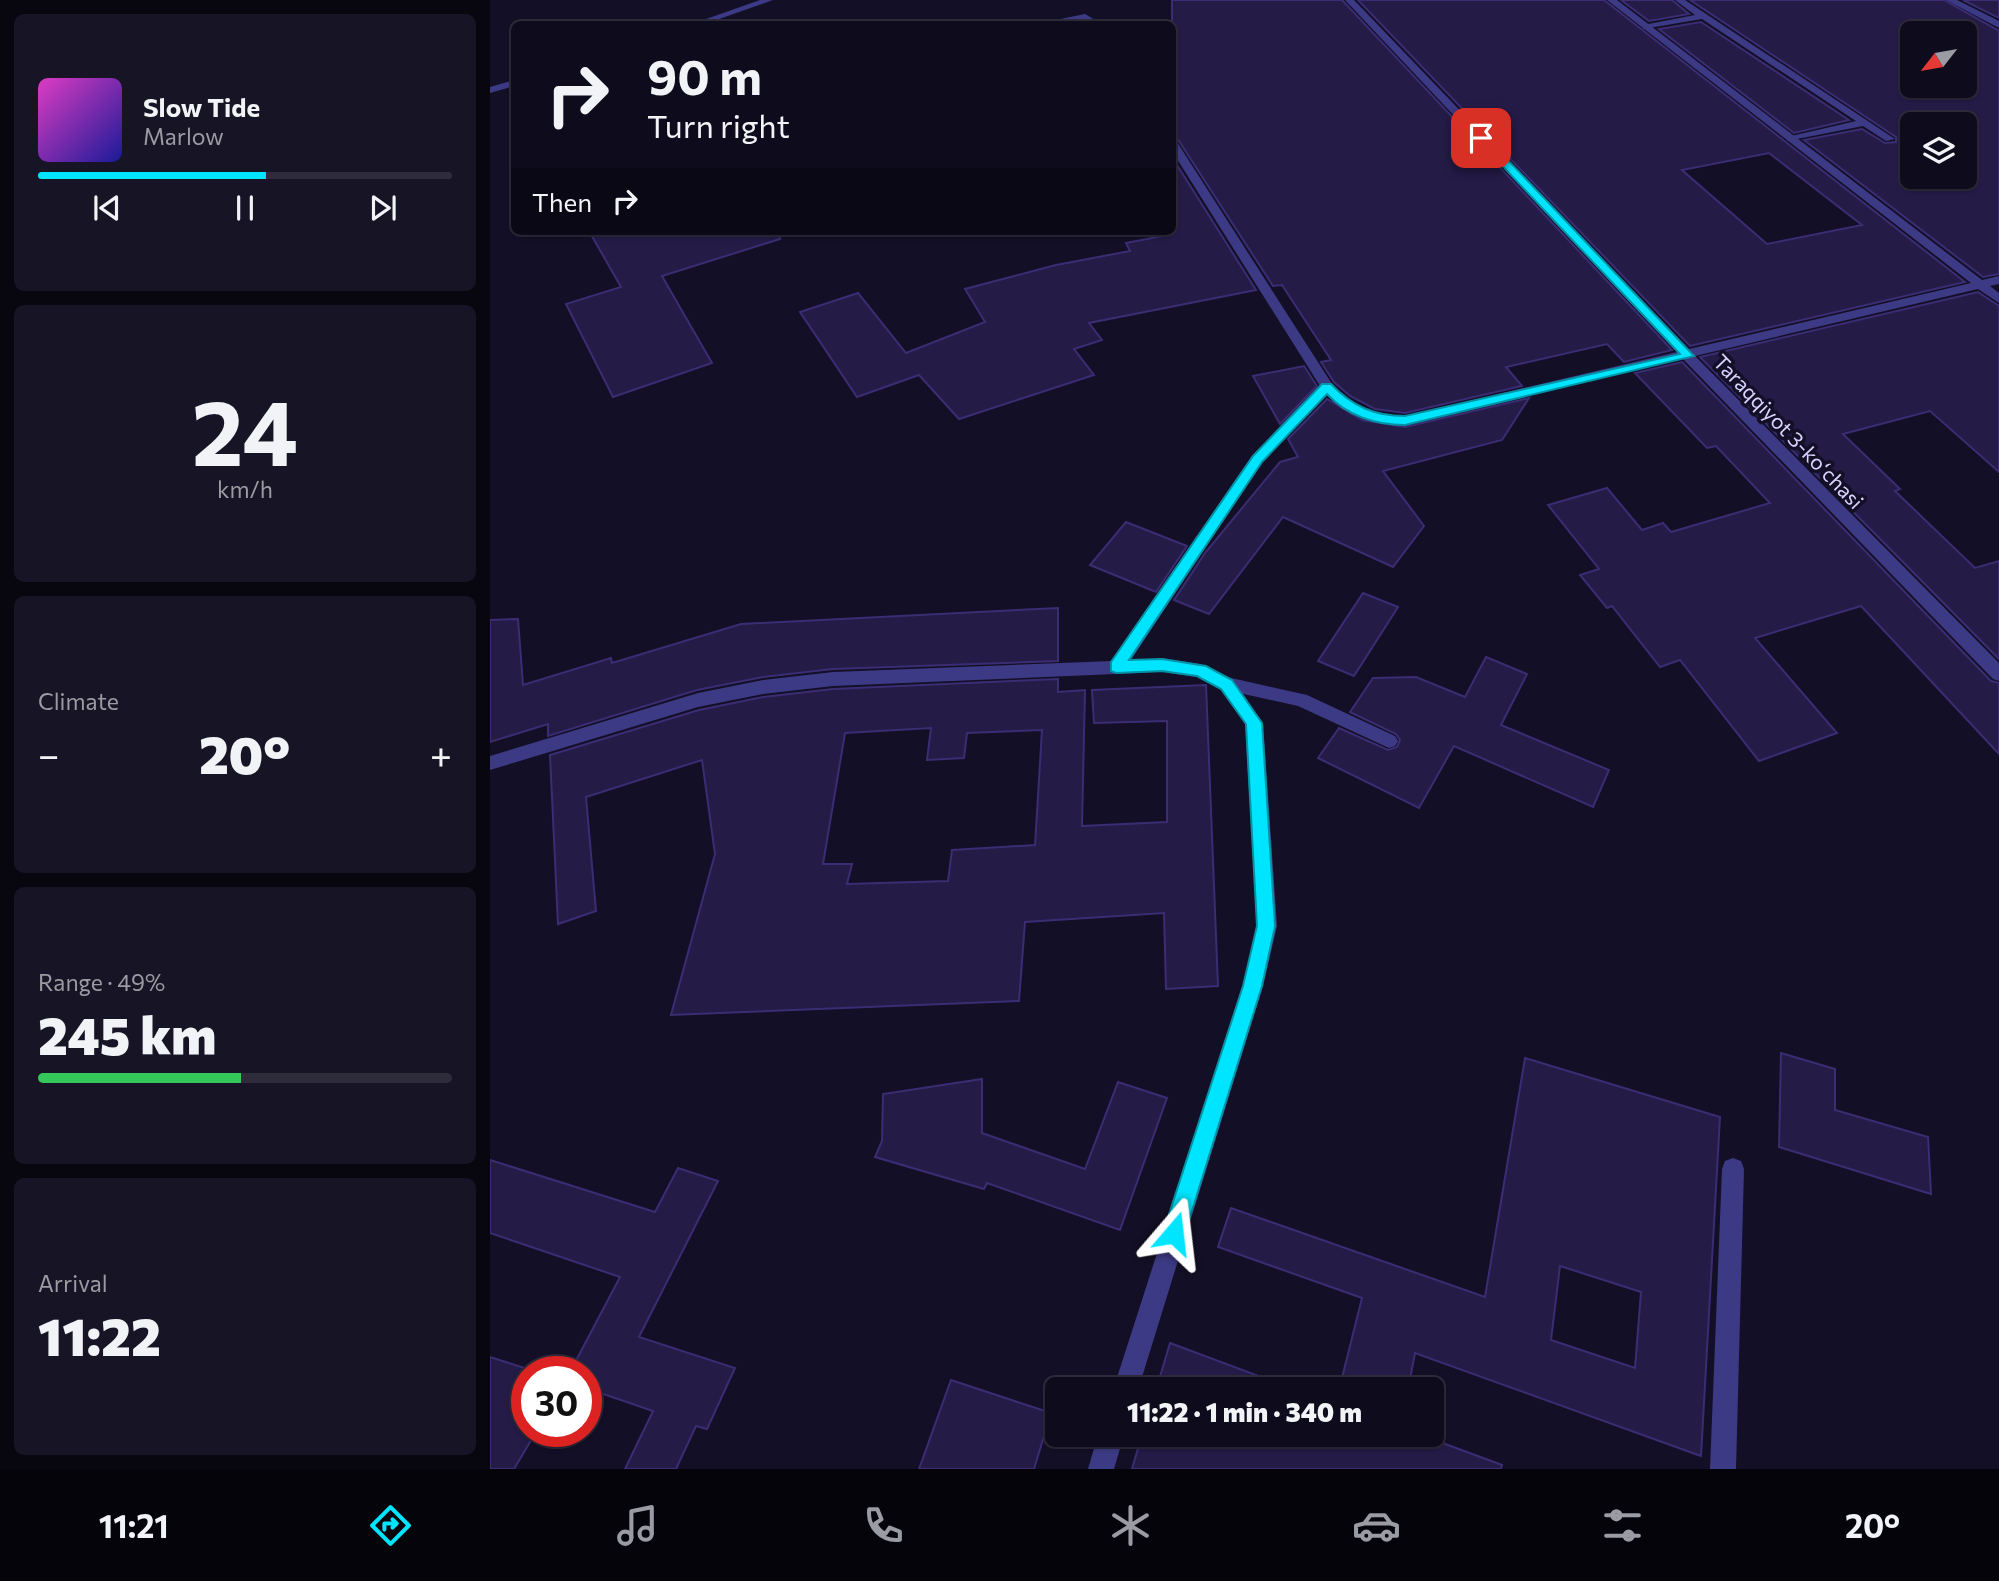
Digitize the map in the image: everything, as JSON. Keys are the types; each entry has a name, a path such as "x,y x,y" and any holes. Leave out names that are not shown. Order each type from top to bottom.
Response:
{"street":[{"path":"706,21 769,0"},
{"name":"Taraqqiyot 3-koʻchasi","path":"1349,0 1688,356 1999,674"},
{"path":"1611,0 1999,299"},
{"path":"1679,0 1698,17 1890,139"},
{"path":"1950,0 1999,25"},
{"path":"1646,27 1698,17"},
{"path":"1063,21 1085,18 1091,21"},
{"path":"490,90 511,84"},
{"path":"1791,139 1865,122"},
{"path":"1176,148 1327,387 1344,406 1379,419 1405,421 1688,356 1999,280"},
{"path":"1116,667 1257,459 1327,387"},
{"path":"490,763 698,700 763,687 833,679 1162,665 1200,671 1227,684 1301,699 1389,741"},
{"path":"1129,1377 1252,986 1266,926 1254,723 1227,684"},
{"path":"1723,1469 1733,1170"},
{"path":"1101,1469 1107,1447"}],"building":[{"path":"1172,0 1342,0 1672,350 1624,362 1607,344 1506,367 1522,386 1405,413 1375,409 1350,396 1334,382 1321,362 1331,360 1282,285 1273,286 1176,139 1176,21 1172,21"},
{"path":"1358,0 1604,0 1965,282 1690,346","holes":["1769,153 1862,225 1767,244 1682,170"]},
{"path":"1621,0 1672,0 1689,14 1649,21"},
{"path":"1690,0 1944,0 1999,31 1999,274 1983,277 1804,140 1862,129 1885,143 1896,142 1896,137"},
{"path":"1963,0 1999,0 1999,18"},
{"path":"1701,22 1849,120 1794,133 1659,29"},
{"path":"1176,163 1256,290 1089,323 1102,340 1074,349 1094,375 959,419 919,375 857,397 800,312 858,293 906,353 985,322 965,289 1056,265 1130,251 1126,243 1176,235"},
{"path":"591,235 779,235 780,239 662,276 712,363 613,397 566,304 621,287"},
{"path":"1978,292 1999,306 1999,472 1930,411 1843,434 1900,489 1895,491 1975,568 1999,561 1999,659 1700,357"},
{"path":"1682,362 1991,681 1999,683 1999,754 1861,606 1755,638 1837,733 1759,761 1680,660 1660,667 1612,606 1607,608 1580,575 1599,569 1548,505 1607,488 1642,530 1663,523 1671,532 1770,503 1716,446 1707,448 1635,373"},
{"path":"1304,366 1317,386 1280,424 1253,376"},
{"path":"1529,398 1502,440 1383,471 1424,526 1393,567 1283,517 1209,614 1174,600 1205,553 1280,462 1298,457 1288,439 1327,399 1362,420 1405,427"},
{"path":"1126,522 1187,546 1156,592 1090,565"},
{"path":"1363,593 1398,607 1354,676 1318,661"},
{"path":"1058,608 1058,661 833,669 763,677 697,690 548,736 548,724 490,742 490,620 518,619 523,685 611,658 612,663 741,624"},
{"path":"1486,657 1527,674 1501,725 1609,770 1593,807 1454,746 1419,808 1318,758 1339,728 1388,750 1397,747 1400,740 1396,734 1350,712 1373,678 1416,677 1465,697"},
{"path":"1058,679 1058,692 1085,690 1082,826 1167,822 1167,721 1094,723 1092,690 1206,685 1218,986 1166,989 1164,913 1025,922 1019,1001 671,1015 715,854 702,760 586,797 596,911 558,924 550,755 699,710 763,697 833,689","holes":["931,728 927,760 964,758 967,733 1042,730 1035,845 952,850 948,881 847,884 852,864 823,864 845,733"]},
{"path":"1781,1053 1835,1069 1835,1110 1928,1137 1931,1194 1779,1147"},
{"path":"1525,1058 1720,1117 1701,1456 1415,1353 1410,1377 1342,1377 1362,1298 1218,1247 1231,1208 1485,1297","holes":["1560,1266 1641,1292 1635,1368 1551,1340"]},
{"path":"982,1079 982,1133 1085,1169 1118,1082 1167,1098 1120,1230 987,1183 984,1189 875,1157 882,1141 883,1094"},
{"path":"490,1160 655,1212 678,1168 718,1181 639,1337 735,1368 707,1429 696,1426 676,1469 625,1469 653,1411 602,1393 602,1356 578,1356 620,1277 490,1233"},
{"path":"1170,1343 1261,1377 1160,1377"},
{"path":"490,1357 511,1364 511,1447 527,1447 514,1469 490,1469"},
{"path":"951,1380 1045,1411 1045,1433 1034,1469 919,1469"},
{"path":"1444,1444 1502,1465 1501,1469 1132,1469 1138,1447 1444,1447"}],"route":[{"path":"1174,1233 1252,986 1266,926 1254,723 1227,684 1200,671 1162,665 1116,667 1257,459 1327,387 1344,406 1371,417 1405,421 1688,356 1481,138"}]}
